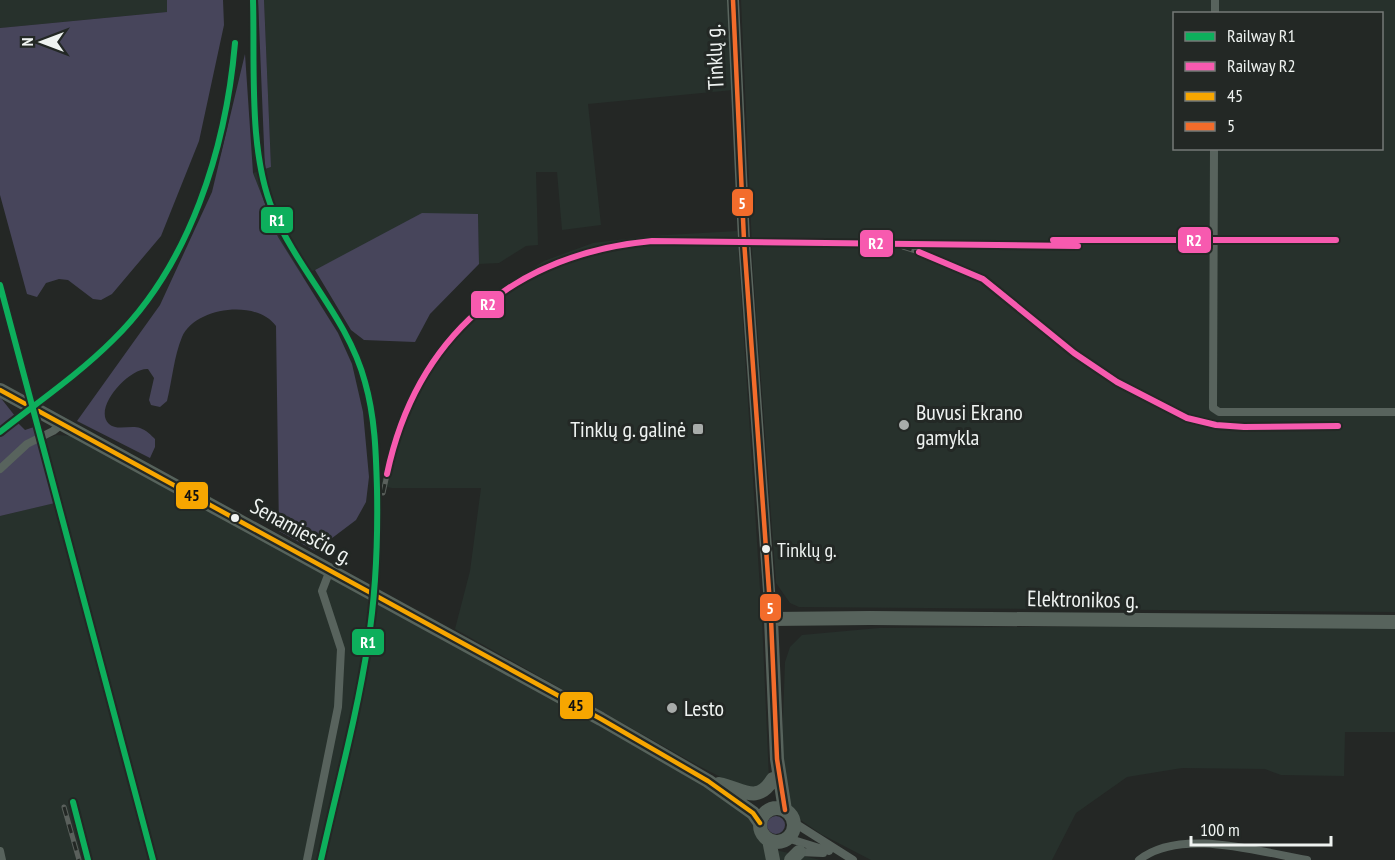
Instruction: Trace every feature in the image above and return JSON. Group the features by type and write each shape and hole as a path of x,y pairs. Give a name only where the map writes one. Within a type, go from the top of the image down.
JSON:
{"main road":[{"name":"Tinklų g.","path":"733,0 745,262 771,620 777,759 775,809"},
{"name":"Senamiesčio g.","path":"0,390 601,719 713,783 775,809 793,822"},
{"name":"Elektronikos g.","path":"771,620 870,618 1395,622"},
{"name":"Tinklų g.","path":"775,809 773,779 777,759"},
{"name":"Tinklų g.","path":"761,794 773,779"},
{"name":"Senamiesčio g.","path":"713,783 753,795 761,794"},
{"name":"Senamiesčio g.","path":"713,783 753,813 760,823 762,833 780,839"},
{"path":"760,823 762,815 775,809"},
{"path":"773,860 780,839 792,831 793,822"},
{"path":"780,839 781,860"}],"street":[{"path":"1214,150 1213,408 1219,412 1395,412"},
{"path":"0,469 27,444 62,424"},
{"path":"307,860 338,707 341,649 322,591 330,570"},
{"name":"Senamiesčio g.","path":"793,822 851,859"},
{"name":"Senamiesčio g.","path":"780,839 802,841 839,856"},
{"path":"1139,860 1162,847 1179,844 1211,844 1307,860"},
{"path":"0,851 2,860"},
{"name":"Senamiesčio g.","path":"795,856 814,851 851,859"}],"shaded area":[{"path":"0,0 167,0 167,12 0,28"},
{"path":"167,0 223,0 224,25 199,141 161,236 112,294 101,300 93,299 68,280 59,279 46,283 37,297 27,294 0,195 0,28 167,12"},
{"path":"258,0 264,0 271,167 265,169"},
{"path":"264,0 729,0 733,90 588,104 601,225 562,230 557,172 536,172 538,245 526,246 499,263 479,264 478,214 352,252 302,276 278,237 253,173 271,167"},
{"path":"741,0 1395,0 1395,612 799,607 790,603 776,583 753,270"},
{"path":"245,54 253,173 278,237 338,333 352,364 363,412 369,477 366,502 356,520 315,551 279,531 276,326 267,317 255,312 227,310 212,313 189,327 179,344 167,401 160,407 151,405 149,400 154,378 148,369 132,374 115,390 105,408 105,417 112,426 140,428 150,434 155,439 155,447 150,458 77,421 160,305 212,192"},
{"path":"422,213 478,214 479,264 430,314 415,342 364,340 351,330 315,270"},
{"path":"737,231 762,620 769,780 765,787 740,787 455,629 470,571 481,488 381,486 394,432 419,379 450,335 496,293 544,261 593,243 650,236"},
{"path":"0,397 15,416 0,428"},
{"path":"17,422 25,430 34,427 55,503 0,516 0,436"},
{"path":"57,435 72,436 600,723 727,800 753,820 756,836 766,848 821,860 0,860 0,516 54,503 39,446 46,443 45,439"},
{"path":"1395,627 1395,732 1345,732 1344,776 1281,775 1265,769 1182,768 1127,777 1076,813 1052,860 871,860 821,834 802,821 788,804 782,747 785,662 790,647 802,635 879,628"},
{"path":"776,816 782,819 785,825 782,831 776,834 770,831 767,825 770,819"}],"railway":[{"path":"253,0 254,107 256,135 265,187 283,233 335,316 357,359 371,408 374,435 377,528 371,624 358,698 321,860"},
{"path":"1069,240 1336,240"},
{"path":"383,493 397,441 416,394 441,352 471,317 507,288 549,266 597,250 652,241 1078,246"},
{"path":"903,247 938,258 983,279 1074,353 1117,382 1187,418 1216,425 1244,427 1338,426"},
{"path":"0,285 153,860"},
{"path":"73,802 88,860"},
{"path":"64,807 79,860"}],"rail line":[{"name":"R1","path":"253,0 254,107 256,135 265,187 283,233 335,316 357,359 371,408 374,435 377,528 371,624 358,698 321,860"},
{"name":"R1","path":"0,432 72,376 113,340 140,310 163,277 200,203 213,163 223,123 235,43"},
{"name":"R2","path":"1053,240 1336,240"},
{"name":"R2","path":"387,474 401,425 421,382 447,344 478,311 515,284 556,264 602,249 652,241 1078,246"},
{"name":"R2","path":"919,252 983,279 1074,353 1117,382 1187,418 1216,425 1244,427 1338,426"},
{"name":"R1","path":"0,285 153,860"},
{"name":"R1","path":"73,802 88,860"}],"transit line":[{"name":"5","path":"733,0 744,240 771,619 777,759 785,810"},
{"name":"45","path":"0,390 601,719 708,781 753,813 760,823"}],"place":[{"name":"Buvusi Ekrano gamykla","path":"904,425"},
{"name":"Tinklų g. galinė","path":"698,429"},
{"name":"Tinklų g.","path":"766,549"},
{"name":"Lesto","path":"672,708"}]}
